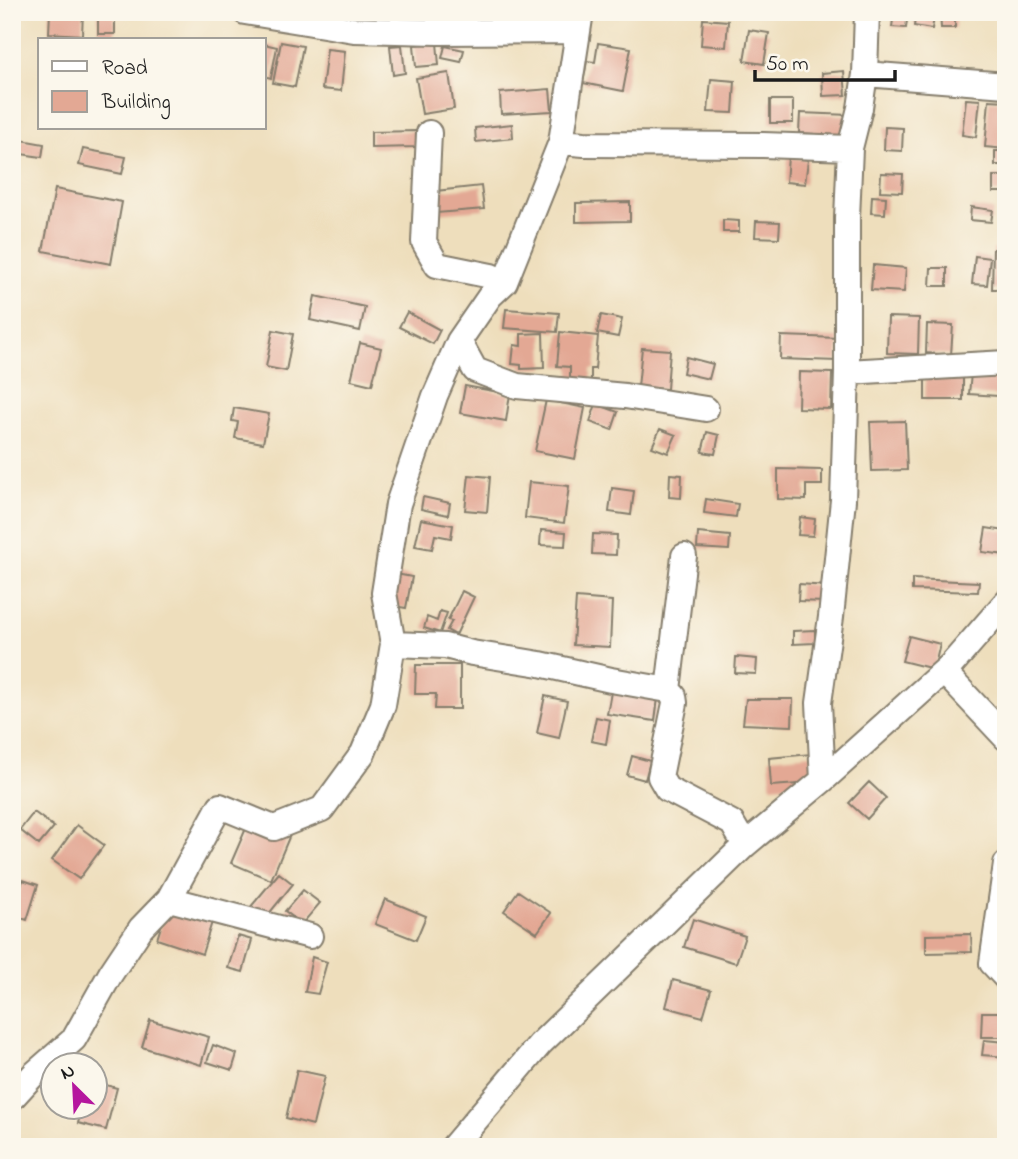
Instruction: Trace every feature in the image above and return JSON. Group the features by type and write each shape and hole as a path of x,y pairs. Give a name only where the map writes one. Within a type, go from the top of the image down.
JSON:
{"street":[{"path":"12,1098 34,1074 74,1039 111,973 141,928 169,899 220,806 274,828 322,809 363,753 383,705 393,644 384,593 398,504 435,396 460,341 490,296 505,282 561,142 580,21 438,32 355,30 245,12"},
{"path":"823,780 819,703 843,500 850,148 865,74 867,12"},
{"path":"865,74 1006,85"},
{"path":"429,133 424,242 437,264 491,276 505,282"},
{"path":"561,142 850,148"},
{"path":"460,341 475,370 517,386 625,396 706,409"},
{"path":"847,372 1006,363"},
{"path":"668,690 684,556"},
{"path":"453,1147 540,1044 745,845 823,780 944,672 1006,601"},
{"path":"393,644 445,646 668,690 674,695 675,703 660,777 667,789 732,823 745,845"},
{"path":"944,672 1006,738"},
{"path":"1006,864 992,963 1006,978"},
{"path":"169,899 310,936"}],"building":[{"path":"50,12 83,12 82,35 49,33"},
{"path":"98,12 115,12 115,34 98,34"},
{"path":"894,12 908,12 906,28 892,27"},
{"path":"916,12 935,12 932,29 914,26"},
{"path":"940,12 955,12 955,28 941,28"},
{"path":"703,19 728,21 726,47 701,45"},
{"path":"749,30 769,33 764,64 744,61"},
{"path":"281,42 303,46 295,87 273,83"},
{"path":"437,43 439,65 416,67 414,45"},
{"path":"598,43 631,48 623,91 583,83 587,61 595,62"},
{"path":"266,44 277,47 271,78 266,77"},
{"path":"402,45 405,73 393,75 390,46"},
{"path":"445,46 464,50 461,62 442,58"},
{"path":"327,49 345,51 341,91 322,89"},
{"path":"844,71 846,95 823,96 822,73"},
{"path":"449,73 454,109 422,114 416,78"},
{"path":"711,79 735,81 733,113 708,112"},
{"path":"550,89 552,111 501,114 500,93"},
{"path":"966,99 980,100 976,137 962,135"},
{"path":"770,100 793,100 793,123 770,123"},
{"path":"989,100 1006,101 1006,149 985,147"},
{"path":"800,113 850,115 849,136 799,133"},
{"path":"512,124 513,138 476,142 475,128"},
{"path":"885,127 903,128 902,151 884,150"},
{"path":"416,131 416,147 371,148 371,132"},
{"path":"16,139 44,144 42,157 14,153"},
{"path":"83,149 126,157 122,174 79,165"},
{"path":"995,151 1006,151 1006,165 995,165"},
{"path":"788,157 808,160 805,184 786,182"},
{"path":"881,173 903,174 902,192 880,191"},
{"path":"993,176 1006,176 1006,192 993,192"},
{"path":"481,186 484,209 437,213 436,191"},
{"path":"55,189 122,202 111,264 43,251"},
{"path":"872,196 886,197 885,214 871,213"},
{"path":"630,202 630,221 576,222 576,203"},
{"path":"971,207 993,210 991,222 970,220"},
{"path":"723,220 739,221 739,232 723,232"},
{"path":"756,221 780,222 779,238 755,237"},
{"path":"993,249 1006,249 1006,289 992,289"},
{"path":"975,256 990,258 987,285 972,284"},
{"path":"873,265 906,268 904,292 871,290"},
{"path":"931,268 947,268 947,286 930,286"},
{"path":"315,296 365,307 360,331 310,320"},
{"path":"506,309 559,313 557,332 504,328"},
{"path":"407,312 440,330 433,344 399,327"},
{"path":"601,315 622,319 618,337 597,333"},
{"path":"888,317 919,318 918,354 887,353"},
{"path":"927,324 953,325 951,355 926,353"},
{"path":"273,330 293,334 286,371 266,367"},
{"path":"560,332 598,336 595,369 591,369 591,381 570,380 570,367 557,366"},
{"path":"543,333 544,368 521,369 521,365 512,364 514,345 521,346 521,334"},
{"path":"781,336 839,338 838,361 780,359"},
{"path":"360,343 381,348 372,385 351,380"},
{"path":"642,348 670,350 667,389 638,387"},
{"path":"686,357 713,364 709,379 683,373"},
{"path":"799,372 832,373 831,409 798,408"},
{"path":"971,374 1000,377 998,396 969,394"},
{"path":"963,377 963,400 925,400 925,378"},
{"path":"465,386 510,394 506,421 460,413"},
{"path":"546,400 585,408 575,459 535,451"},
{"path":"596,404 618,412 612,430 590,422"},
{"path":"234,408 269,414 263,443 235,438 238,422 232,421"},
{"path":"905,421 907,470 872,471 870,422"},
{"path":"660,429 676,435 668,453 652,447"},
{"path":"707,432 719,435 715,454 702,452"},
{"path":"778,469 822,470 822,485 806,485 806,500 778,499"},
{"path":"670,474 682,475 681,498 669,497"},
{"path":"469,475 490,477 487,512 465,510"},
{"path":"529,482 569,486 564,523 525,518"},
{"path":"612,488 634,491 631,515 609,512"},
{"path":"423,497 450,503 448,515 421,509"},
{"path":"706,499 738,504 736,517 704,513"},
{"path":"800,517 815,519 813,536 798,535"},
{"path":"421,519 453,525 451,538 435,535 432,549 415,546"},
{"path":"986,528 1006,531 1006,555 982,552"},
{"path":"541,530 566,532 565,546 540,545"},
{"path":"698,533 730,536 729,550 697,548"},
{"path":"593,534 617,535 616,555 592,554"},
{"path":"396,574 412,577 406,608 394,606"},
{"path":"912,579 979,582 978,592 912,590"},
{"path":"799,584 827,586 825,602 798,601"},
{"path":"462,591 474,597 456,635 447,630 452,621 448,620"},
{"path":"576,598 612,601 610,647 573,645"},
{"path":"440,611 447,613 440,633 424,628 427,617 437,621"},
{"path":"815,630 815,643 793,644 793,631"},
{"path":"909,636 940,644 934,669 902,661"},
{"path":"736,657 757,659 756,674 735,673"},
{"path":"416,665 460,665 460,709 435,709 436,694 415,694"},
{"path":"611,692 658,698 655,721 607,714"},
{"path":"545,696 567,701 559,738 537,733"},
{"path":"746,699 793,699 792,726 743,724"},
{"path":"596,717 610,720 606,744 591,741"},
{"path":"811,754 813,783 771,786 769,758"},
{"path":"632,756 650,761 645,780 627,775"},
{"path":"869,782 886,798 867,819 849,803"},
{"path":"34,812 54,827 39,845 20,830"},
{"path":"250,819 290,835 271,880 231,863"},
{"path":"77,825 104,845 79,879 52,860"},
{"path":"279,873 293,884 263,921 249,909"},
{"path":"23,880 38,885 27,920 12,915"},
{"path":"303,890 320,903 302,924 285,911"},
{"path":"518,891 551,913 537,933 504,911"},
{"path":"385,899 426,916 416,940 375,924"},
{"path":"167,908 212,922 202,954 157,939"},
{"path":"693,919 745,936 736,963 684,947"},
{"path":"971,934 972,952 926,953 926,935"},
{"path":"238,936 252,940 243,972 228,968"},
{"path":"312,957 327,962 318,994 305,992"},
{"path":"673,980 711,990 703,1017 666,1007"},
{"path":"982,1012 1006,1012 1006,1037 981,1037"},
{"path":"150,1020 209,1037 201,1065 142,1047"},
{"path":"984,1040 1006,1042 1006,1057 982,1055"},
{"path":"213,1045 237,1054 232,1070 207,1062"},
{"path":"297,1070 325,1076 313,1125 286,1118"},
{"path":"108,1086 117,1088 106,1130 78,1123 79,1120 108,1120"}]}
